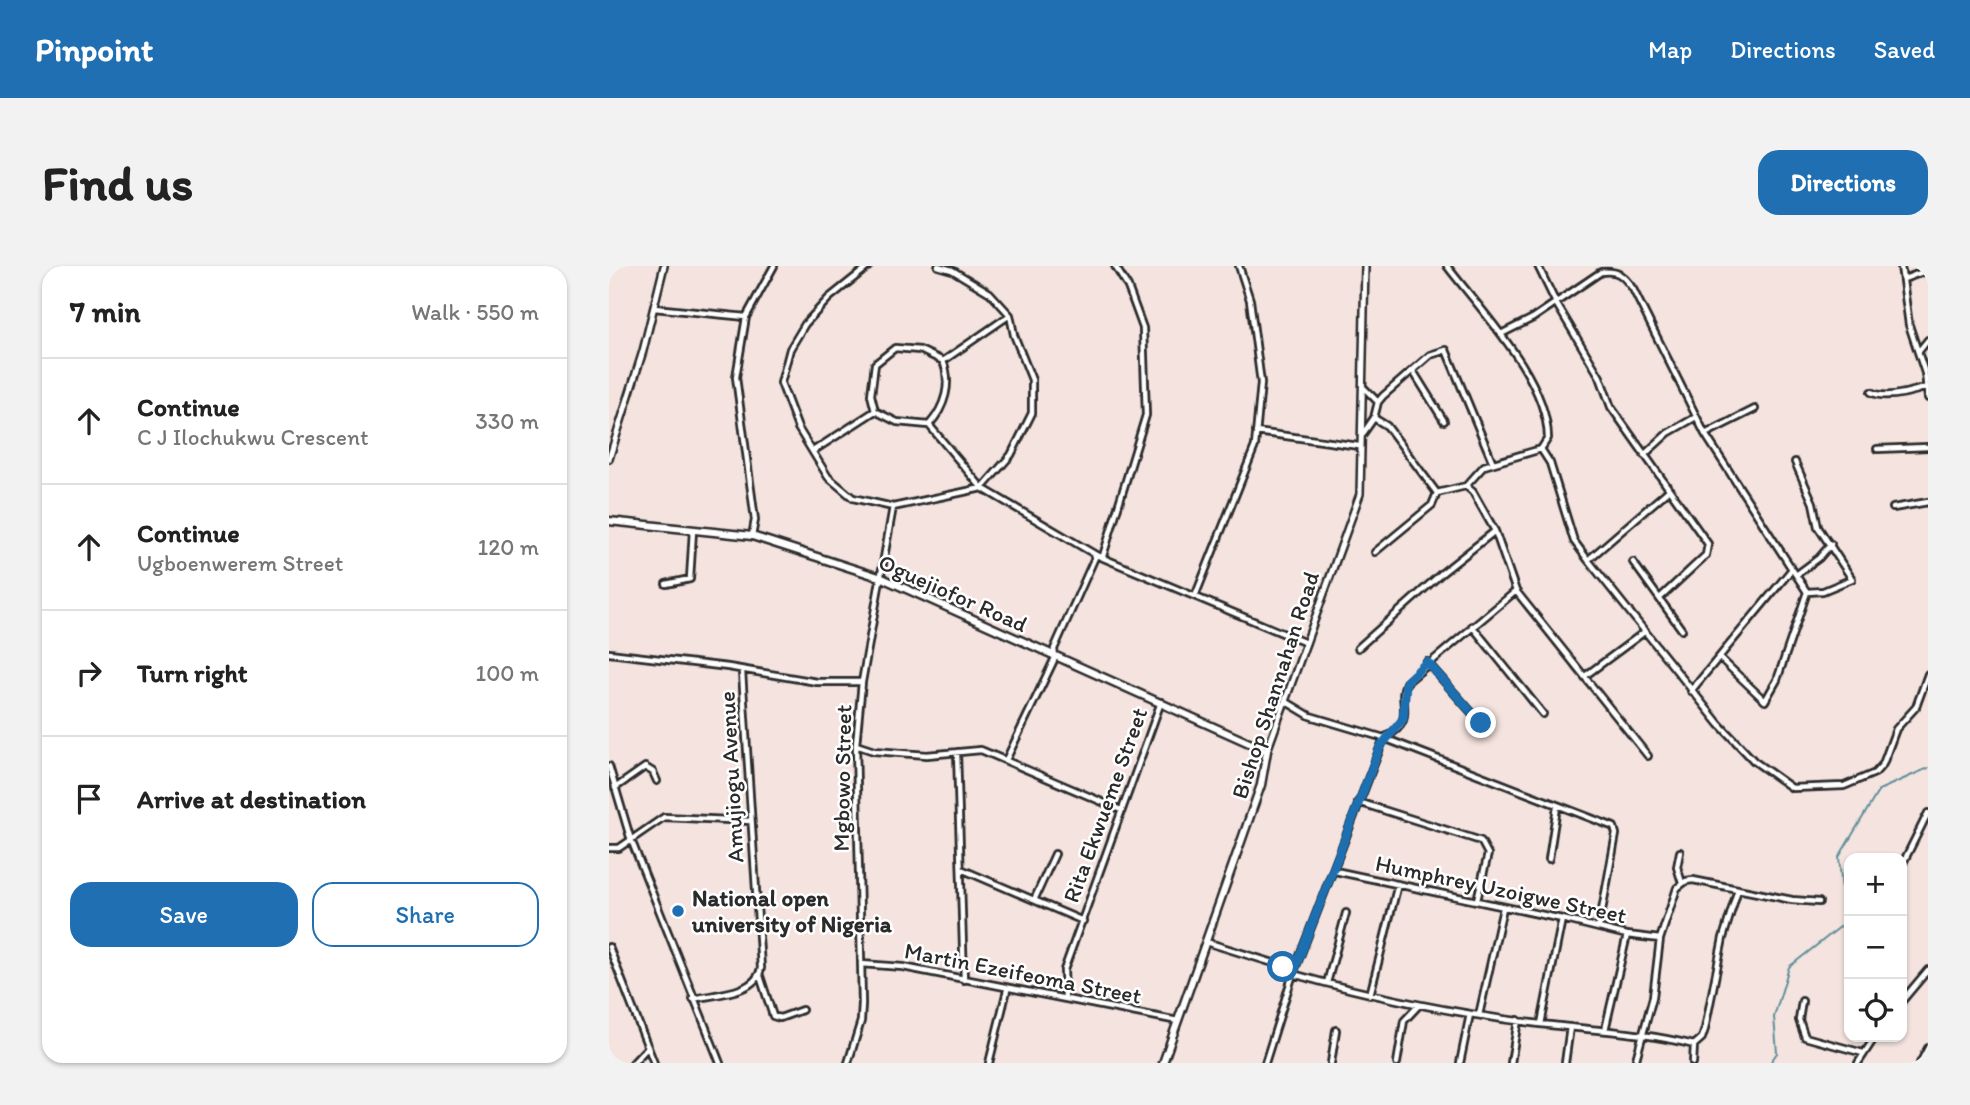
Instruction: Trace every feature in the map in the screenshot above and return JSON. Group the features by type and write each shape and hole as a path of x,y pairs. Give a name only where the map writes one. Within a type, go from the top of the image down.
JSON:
{"main road":[{"name":"Oguejiofor Road","path":"609,521 752,536 882,578 1055,658 1161,701 1267,751"},
{"name":"Bishop Shannahan Road","path":"1163,1063 1261,785 1267,751"}],"street":[{"path":"609,459 664,266"},
{"path":"752,536 755,520 736,377 746,317 773,266"},
{"path":"869,267 829,298 805,324 783,368 783,394 797,428 828,477 840,490 866,502 893,507 982,488 991,482 1011,455 1032,413 1032,380 1014,335 1010,315 990,293 952,270 938,266"},
{"path":"1103,556 1146,415 1143,328 1128,287 1115,266"},
{"path":"1196,594 1248,468 1256,432 1261,383 1251,300 1239,266"},
{"name":"Bishop Shannahan Road","path":"1267,751 1303,643 1360,494 1365,266"},
{"path":"1437,493 1466,486 1475,472 1493,463 1541,449 1548,438 1542,406 1527,372 1501,334 1447,266"},
{"path":"1538,266 1556,303 1600,377 1611,407 1708,544 1708,550 1661,597"},
{"path":"1901,266 1909,325 1918,351 1928,398"},
{"path":"1904,279 1928,270"},
{"path":"1501,334 1556,303 1601,272 1613,271 1622,274 1633,289 1705,434 1807,592"},
{"path":"654,308 746,317"},
{"path":"943,361 1010,315"},
{"path":"1918,351 1928,340"},
{"path":"875,411 871,378 875,364 883,356 895,348 908,347 943,361"},
{"path":"1361,436 1374,418 1378,402 1439,350 1446,350 1493,463"},
{"path":"929,425 941,407 948,385 943,361"},
{"path":"1413,371 1444,421"},
{"path":"1362,387 1378,402"},
{"path":"1871,392 1876,395 1909,393 1927,387"},
{"path":"1705,434 1755,409"},
{"path":"813,451 875,411"},
{"path":"875,411 897,422 929,425 982,488 1096,555 1196,594 1303,643"},
{"path":"1644,455 1668,433 1696,417"},
{"path":"1374,418 1387,426 1437,493"},
{"path":"1256,432 1359,446"},
{"path":"1877,449 1928,447"},
{"path":"1541,449 1550,463 1574,541 1588,560 1691,691 1754,761 1792,788 1843,786 1863,780 1883,764 1896,729 1916,708 1928,674"},
{"path":"1795,462 1813,503 1818,527 1852,581 1823,592 1807,592"},
{"path":"1466,486 1481,504 1495,531 1516,591 1648,756"},
{"path":"1588,560 1669,490"},
{"path":"1375,552 1432,505 1437,493"},
{"path":"1893,508 1928,502"},
{"name":"Mgbowo Street","path":"848,1063 861,1021 856,745 862,682 893,507"},
{"path":"666,584 690,579 693,530"},
{"path":"1358,648 1442,573 1495,531"},
{"path":"1691,691 1794,572 1819,558 1831,544"},
{"path":"1006,760 1055,658 1054,649 1096,555"},
{"path":"1633,562 1661,597 1682,630"},
{"path":"1265,1063 1293,974 1335,871 1335,861 1358,802 1384,738 1392,734 1403,719 1406,682 1516,591"},
{"path":"1720,657 1765,701 1777,680 1807,592"},
{"path":"1472,626 1543,714"},
{"path":"1585,676 1643,633"},
{"path":"609,653 729,667 742,672 766,673 817,682 862,682"},
{"path":"1427,662 1481,723"},
{"name":"Amujiogu Avenue","path":"742,672 759,976 773,1016 781,1018 802,1010"},
{"name":"Rita Ekwueme Street","path":"1065,998 1064,970 1161,701"},
{"path":"1285,701 1310,716 1384,738 1614,827 1616,834 1599,927"},
{"path":"856,745 874,751 927,755 981,750 1121,810"},
{"path":"957,752 964,980"},
{"path":"609,766 630,837 720,1063"},
{"path":"615,788 645,767 653,772 657,781"},
{"path":"1358,802 1481,841 1488,853 1477,900"},
{"path":"1549,859 1557,807"},
{"path":"1907,855 1928,813"},
{"path":"609,848 619,848 630,837 670,816 751,821"},
{"path":"1680,852 1677,867 1682,883"},
{"path":"1035,898 1055,854"},
{"path":"961,869 1035,898 1083,921"},
{"name":"Humphrey Uzoigwe Street","path":"1335,871 1627,935 1660,939"},
{"path":"1635,1063 1655,986 1660,939 1677,888 1682,883 1693,880 1819,902"},
{"path":"1370,995 1398,884"},
{"path":"1693,1063 1694,1045 1702,1038 1705,1029 1723,938 1738,888"},
{"path":"1479,1015 1503,908"},
{"path":"1327,984 1346,913"},
{"path":"1541,1024 1562,919"},
{"path":"1605,1030 1627,935"},
{"path":"1206,942 1283,967 1293,974 1370,995 1479,1015 1605,1030 1694,1045"},
{"path":"609,947 654,1063"},
{"name":"Martin Ezeifeoma Street","path":"860,964 903,967 1178,1021"},
{"path":"1907,995 1928,970"},
{"path":"694,999 751,986 759,976"},
{"path":"989,1063 1007,989"},
{"path":"1802,1001 1799,1020 1805,1037 1863,1052"},
{"path":"1397,1063 1404,1021 1420,1004"},
{"path":"1460,1063 1470,1013"},
{"path":"1511,1063 1518,1020"},
{"path":"1565,1063 1570,1027"},
{"path":"1331,1063 1336,1030"},
{"path":"1858,1063 1871,1042"},
{"path":"633,1063 648,1047"},
{"path":"1920,1063 1928,1048"}],"waterway":[{"path":"1770,1063 1777,1053 1774,1017 1789,967 1845,923 1839,857 1879,790 1928,768"}],"place":[{"name":"National open university of Nigeria","path":"678,911"}],"route":[{"path":"1283,967 1291,970 1293,974 1335,871 1335,861 1380,747 1384,738 1392,734 1403,719 1406,711 1403,687 1406,682 1427,662 1481,723"}]}
